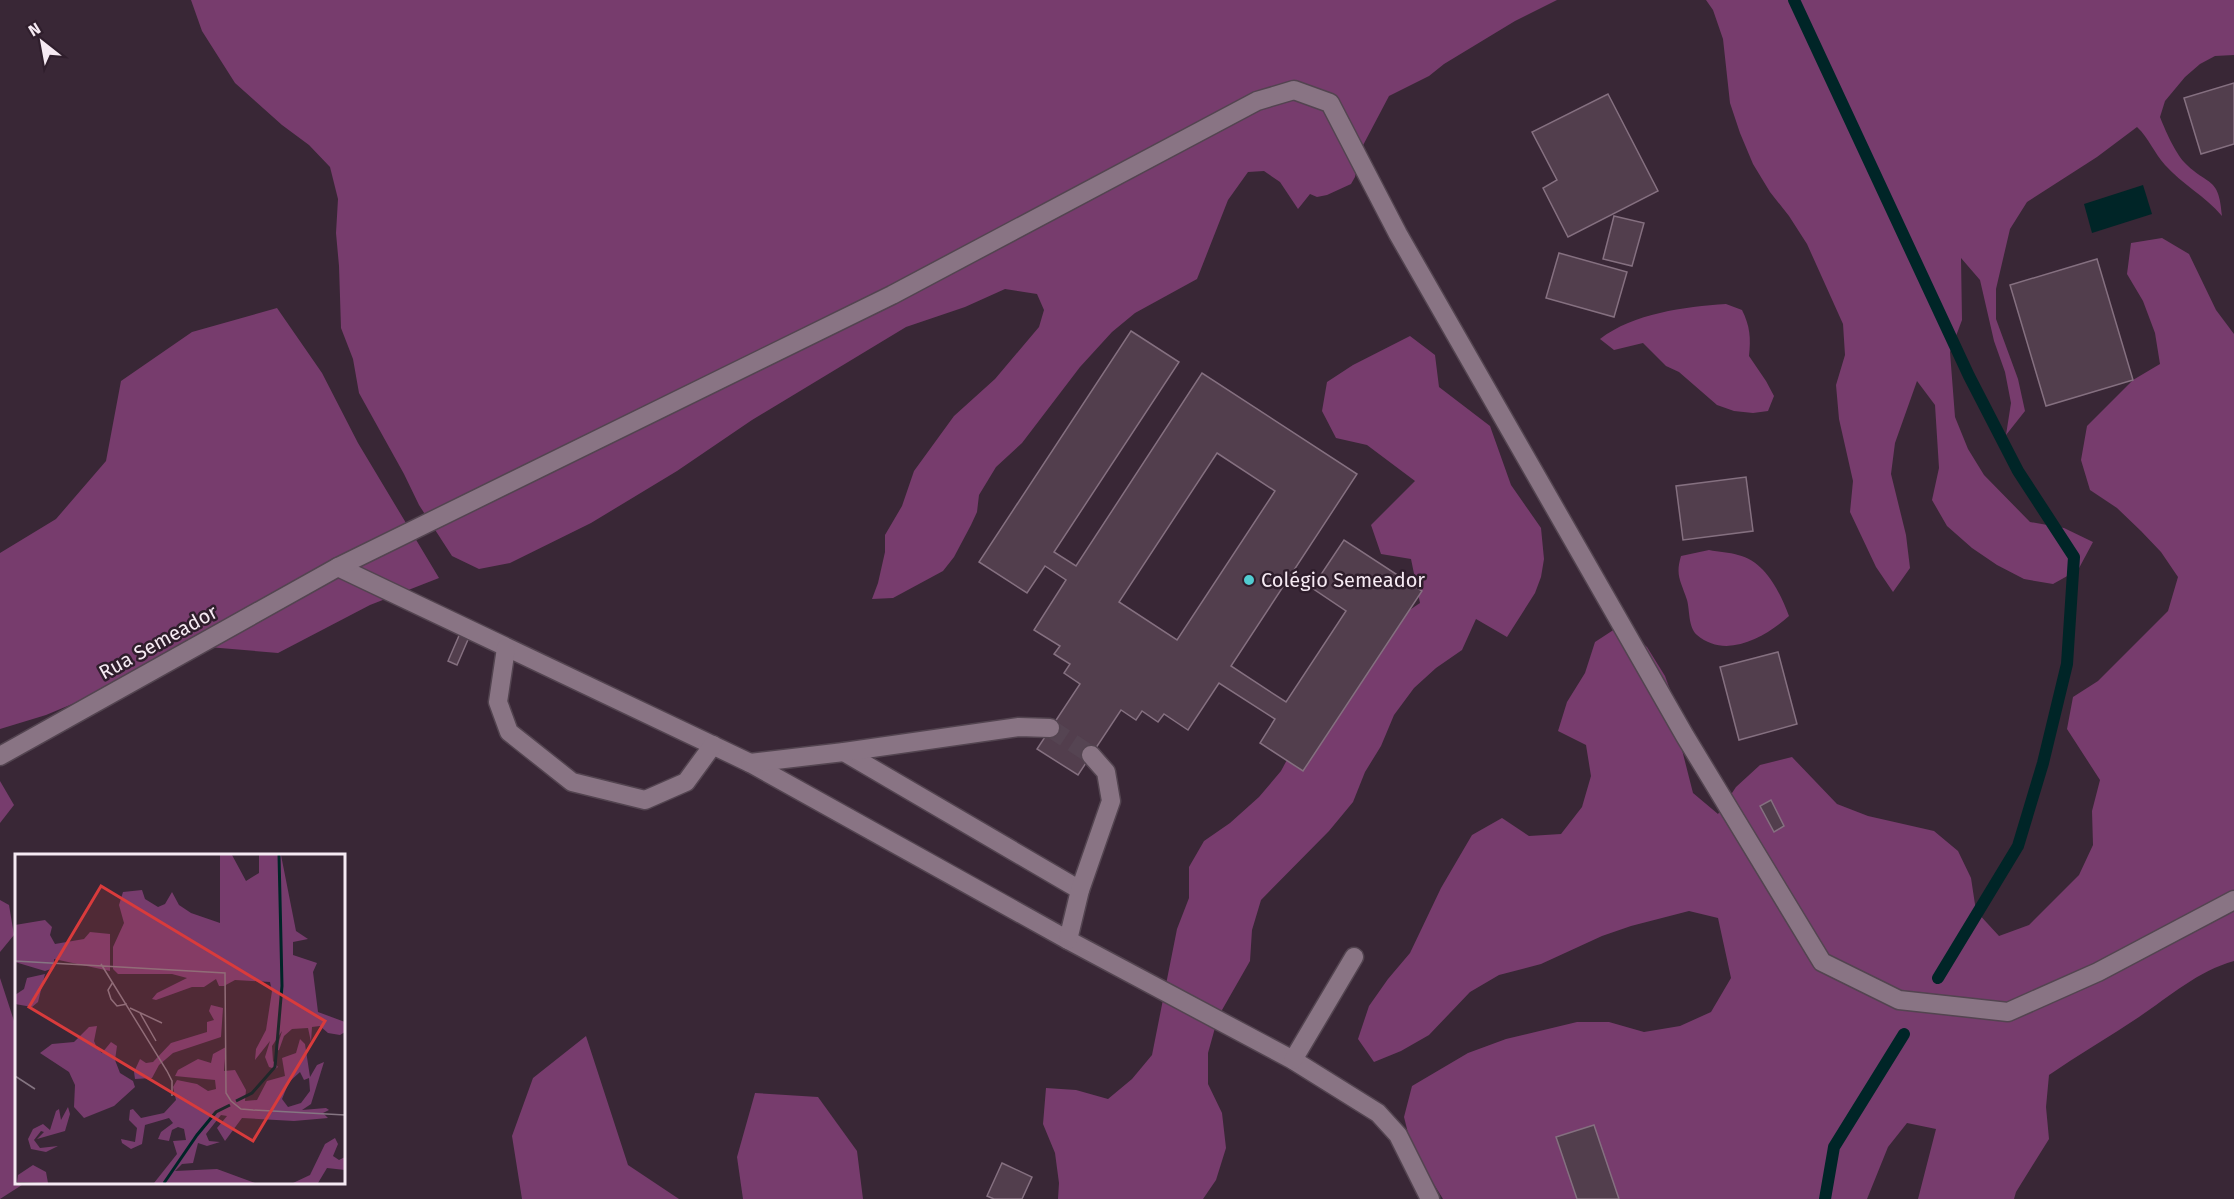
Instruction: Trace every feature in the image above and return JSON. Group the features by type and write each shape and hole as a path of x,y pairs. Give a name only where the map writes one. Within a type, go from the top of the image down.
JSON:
{"street":[{"name":"Rua Semeador","path":"0,756 338,567 892,295 1257,101 1294,90 1329,103 1398,234 1684,736 1822,962 1899,1000 2008,1012 2098,972 2234,900"},
{"path":"338,567 750,763 1068,940 1293,1060 1378,1113 1398,1135 1430,1199"},
{"path":"506,648 498,702 509,732 572,782 645,800 686,782 713,746"},
{"path":"750,763 1019,727 1050,728"},
{"path":"844,752 1080,890"},
{"path":"1068,940 1080,890 1111,801 1106,772 1092,755"},
{"path":"1293,1060 1354,957"}],"shaded area":[{"path":"191,0 1557,0 1515,21 1444,64 1429,76 1389,96 1360,151 1355,177 1351,184 1327,195 1317,197 1310,194 1298,209 1280,182 1264,171 1248,172 1228,200 1197,279 1135,313 1112,332 1080,367 1022,443 996,467 979,495 977,512 971,525 954,557 943,571 893,598 872,599 885,552 885,535 902,506 914,471 954,416 995,379 1039,327 1044,310 1037,294 1005,289 965,307 906,327 752,420 677,471 591,523 510,563 479,569 452,556 419,505 359,393 353,359 341,328 336,233 338,199 330,167 309,145 282,125 235,83 202,31"},
{"path":"1706,0 2234,0 2234,55 2215,56 2200,64 2185,77 2165,101 2160,117 2170,141 2184,162 2215,187 2222,216 2165,165 2137,127 2097,157 2027,202 2010,229 1996,289 1996,319 2018,379 2025,411 2006,435 2011,403 2005,372 1994,341 1980,280 1961,258 1962,320 1950,352 1955,417 1968,449 1984,475 2030,522 2064,528 2093,542 2078,570 2053,584 2024,579 1997,565 1972,548 1947,526 1932,500 1939,468 1935,405 1917,381 1895,443 1891,474 1906,535 1910,568 1893,592 1876,567 1850,512 1853,481 1839,419 1836,385 1845,355 1843,324 1807,244 1753,164 1730,103 1723,39 1713,10"},
{"path":"2143,185 2152,214 2092,233 2084,204"},
{"path":"2162,238 2189,254 2216,310 2234,334 2234,961 2196,978 2049,1075 2046,1107 2049,1139 2014,1199 1918,1199 1936,1129 1907,1123 1888,1147 1867,1199 1443,1199 1412,1149 1404,1117 1412,1086 1468,1053 1506,1039 1577,1022 1609,1022 1644,1032 1680,1026 1711,1012 1731,978 1718,918 1689,911 1631,926 1602,936 1541,964 1499,975 1470,992 1429,1035 1401,1051 1374,1062 1358,1039 1369,1006 1410,953 1441,888 1472,835 1502,818 1529,836 1561,834 1582,807 1591,776 1586,745 1558,731 1567,702 1585,673 1595,642 1621,625 1647,647 1665,676 1676,706 1679,738 1693,793 1718,814 1736,787 1760,765 1792,757 1837,804 1868,816 1934,831 1958,851 1971,878 1976,911 1999,936 2029,925 2079,875 2093,845 2092,811 2100,780 2067,729 2073,697 2098,681 2168,611 2178,577 2161,552 2141,531 2117,508 2090,490 2081,460 2087,426 2133,380 2160,364 2155,333 2143,301 2127,274 2131,243"},
{"path":"1726,304 1742,310 1747,321 1749,356 1774,396 1768,411 1753,413 1734,411 1717,405 1679,372 1666,366 1643,343 1614,350 1600,339 1613,330 1644,317 1693,307"},
{"path":"277,308 322,373 358,443 439,578 370,605 278,653 196,646 120,684 46,715 0,729 0,553 56,519 106,461 121,381 192,332"},
{"path":"1410,336 1435,355 1439,387 1490,426 1511,485 1541,528 1544,559 1535,593 1507,637 1476,619 1462,650 1436,668 1414,688 1394,715 1381,746 1365,772 1353,802 1329,831 1261,900 1252,930 1250,961 1218,1017 1208,1053 1208,1084 1222,1113 1226,1148 1216,1180 1203,1199 1058,1199 1059,1183 1055,1153 1043,1124 1046,1088 1076,1090 1108,1099 1132,1079 1152,1055 1177,929 1189,898 1189,867 1204,841 1230,823 1259,797 1281,771 1296,743 1393,621 1420,603 1411,559 1381,554 1371,525 1415,481 1367,445 1336,438 1322,411 1327,382 1353,365"},
{"path":"1709,550 1735,554 1748,558 1756,564 1776,588 1789,616 1757,638 1733,646 1720,646 1697,635 1691,623 1680,578 1679,563 1681,556"},
{"path":"0,781 14,805 0,823"},
{"path":"0,900 9,905 14,935 0,952"},
{"path":"0,978 15,1024 15,1184 23,1184 0,1199"},
{"path":"586,1036 628,1165 679,1199 522,1199 512,1136 533,1078"},
{"path":"755,1093 818,1097 857,1151 863,1199 743,1199 737,1157"}],"building":[{"path":"2234,83 2234,144 2201,154 2184,98"},
{"path":"1608,94 1658,191 1568,237 1543,188 1557,180 1532,132"},
{"path":"1614,216 1644,223 1632,266 1603,259"},
{"path":"1559,253 1627,272 1614,317 1546,298"},
{"path":"2097,259 2133,380 2046,406 2010,285"},
{"path":"1131,331 1179,362 1054,552 1076,566 1202,373 1357,474 1231,666 1286,702 1346,611 1312,588 1344,540 1422,591 1303,771 1260,743 1275,719 1219,683 1188,730 1164,714 1158,722 1142,711 1136,720 1121,710 1078,775 1037,749 1080,684 1064,673 1070,664 1054,654 1060,646 1034,630 1066,580 1045,566 1027,593 979,562","holes":["1217,453 1275,491 1177,640 1119,602"]},
{"path":"1746,477 1753,531 1683,540 1676,486"},
{"path":"461,631 470,635 457,665 448,661"},
{"path":"1778,652 1797,724 1739,740 1720,667"},
{"path":"1771,800 1784,826 1774,832 1760,806"},
{"path":"1594,1125 1619,1199 1577,1199 1556,1137"},
{"path":"1002,1163 1032,1177 1022,1199 994,1199 987,1196"}],"waterway":[{"path":"1794,0 1969,376 2018,471 2074,557 2067,664 2043,763 2018,846 1938,978"},
{"path":"1825,1199 1834,1147 1904,1034"}],"tunnel":[{"path":"1050,728 1091,755"}],"place":[{"name":"Colégio Semeador","path":"1249,580"}]}
